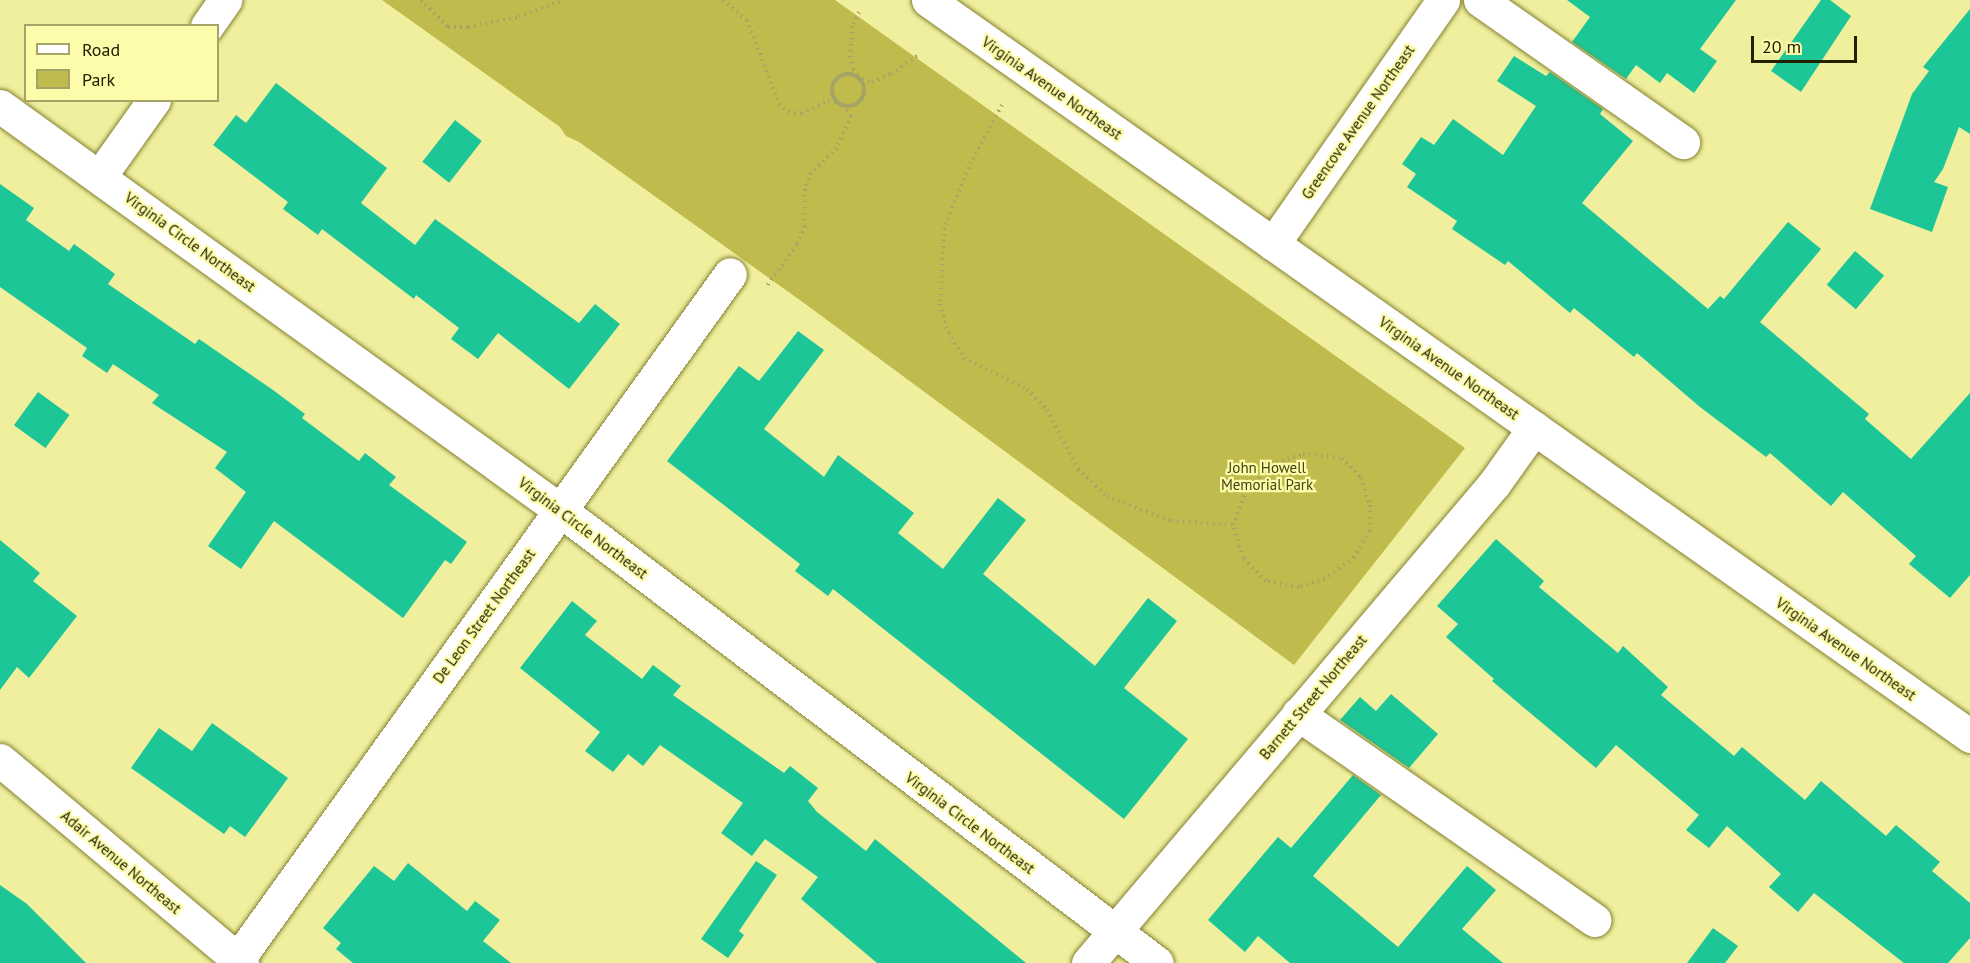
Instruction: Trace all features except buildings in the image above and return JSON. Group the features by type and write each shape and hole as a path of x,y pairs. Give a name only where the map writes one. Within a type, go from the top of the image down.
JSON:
{"street":[{"path":"208,24 225,0"},
{"name":"Virginia Avenue Northeast","path":"928,0 1970,736"},
{"name":"Greencove Avenue Northeast","path":"1273,244 1443,0"},
{"path":"1480,0 1683,142"},
{"path":"100,176 153,102"},
{"name":"Virginia Circle Northeast","path":"0,106 560,510 1113,932 1157,963"},
{"name":"De Leon Street Northeast","path":"240,961 730,274"},
{"name":"Barnett Street Northeast","path":"1088,963 1494,484 1534,428"},
{"path":"1298,714 1594,920"},
{"name":"Adair Avenue Northeast","path":"0,760 240,961"}],"path":[{"path":"421,0 448,27 468,27 519,17 562,0"},
{"path":"723,0 747,20 779,104 788,112 802,114 828,101 850,106 861,100 865,88 853,69 850,56 852,26 859,12"},
{"path":"766,287 797,245 805,226 805,189 811,172 837,148 847,131 851,116 832,91 836,79 847,73 873,82 891,75 918,55"},
{"path":"1002,105 970,162 944,228 940,304 946,327 964,358 1027,389 1047,410 1078,469 1107,496 1171,521 1233,525"},
{"path":"1304,454 1342,458 1361,478 1370,506 1370,531 1354,557 1325,579 1299,587 1266,581 1243,558 1233,525 1246,491 1271,465 1304,454"}],"green space":[{"name":"John Howell Memorial Park","path":"382,0 835,0 1465,448 1294,665 804,303 579,142 566,136 560,127"}]}
